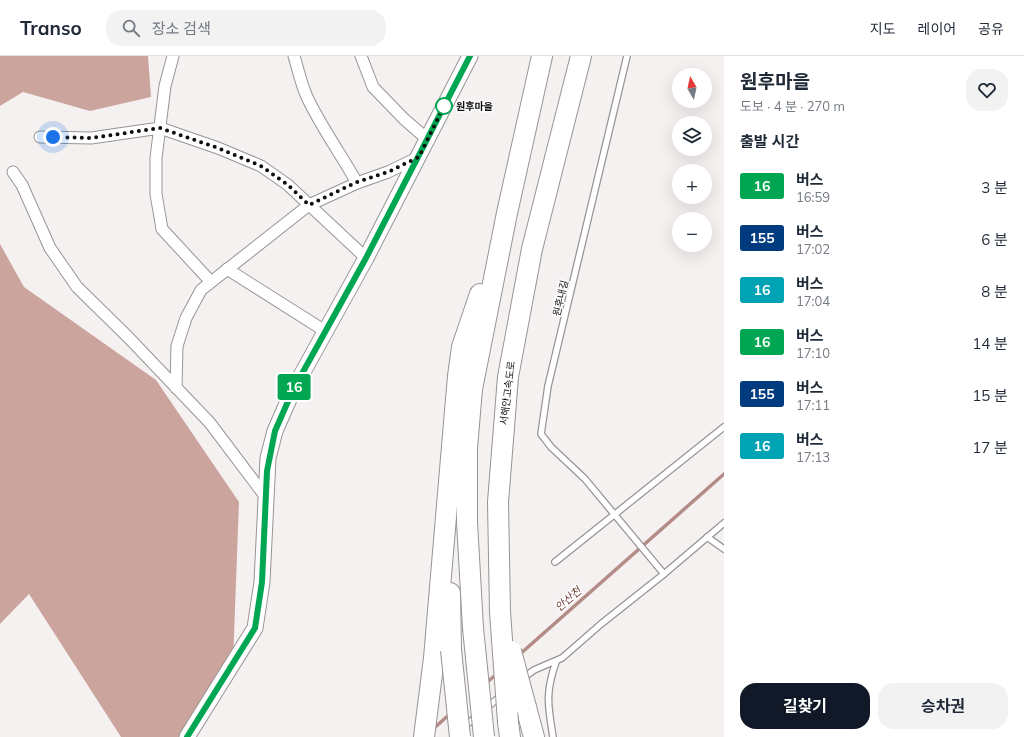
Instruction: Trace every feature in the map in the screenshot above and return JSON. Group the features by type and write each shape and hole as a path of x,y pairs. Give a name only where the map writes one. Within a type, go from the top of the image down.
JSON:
{"highway":[{"path":"460,737 451,650 450,590 453,514 477,360 507,212 542,56"},
{"name":"서해안고속도로","path":"509,730 500,612 498,502 508,377 532,249 581,56"},
{"path":"424,737 434,658 458,376 462,347 507,212"},
{"path":"472,389 467,448 466,522 473,628 484,737"},
{"path":"500,612 534,737"}],"street":[{"path":"173,56 165,86 156,158 156,194 162,229 211,282"},
{"path":"294,56 306,96 320,123 342,155 357,182"},
{"path":"361,56 373,88 404,119 427,139"},
{"path":"187,737 255,628 262,582 268,458 275,431 293,390 366,258 470,56"},
{"path":"40,137 91,138 160,128 218,148 261,166 288,185 366,258"},
{"path":"176,388 177,346 186,318 202,290 309,205 357,182 388,172 419,157"},
{"path":"13,172 22,185 50,248 77,288 128,336 210,423 265,496"},
{"path":"226,270 325,331"}],"lane":[{"name":"원후내길","path":"616,517 585,479 551,447 541,434 548,386 627,56"},
{"path":"555,562 616,517 724,427"},
{"path":"616,517 663,572"},
{"path":"516,684 534,670 556,662 562,658 663,572 724,523"},
{"path":"707,537 724,549"},
{"path":"553,737 548,705 549,682 556,662"},
{"path":"452,737 509,688"}],"shaded area":[{"path":"0,56 148,56 151,97 90,111 23,92 0,106"},
{"path":"0,244 24,287 156,380 239,502 233,662 189,737 121,737 29,594 0,624"}],"waterway":[{"name":"안산천","path":"519,655 724,474"},
{"name":"안산천","path":"486,683 498,673"},
{"name":"안산천","path":"433,729 451,713"}],"bus line":[{"name":"16","path":"187,737 255,628 262,582 268,458 275,431 293,390 366,258 470,56"}],"place":[{"name":"원후마을","path":"444,106"}],"route":[{"path":"53,137 91,138 160,128 218,148 261,166 288,185 309,205 357,182 388,172 419,157 444,106"}]}
